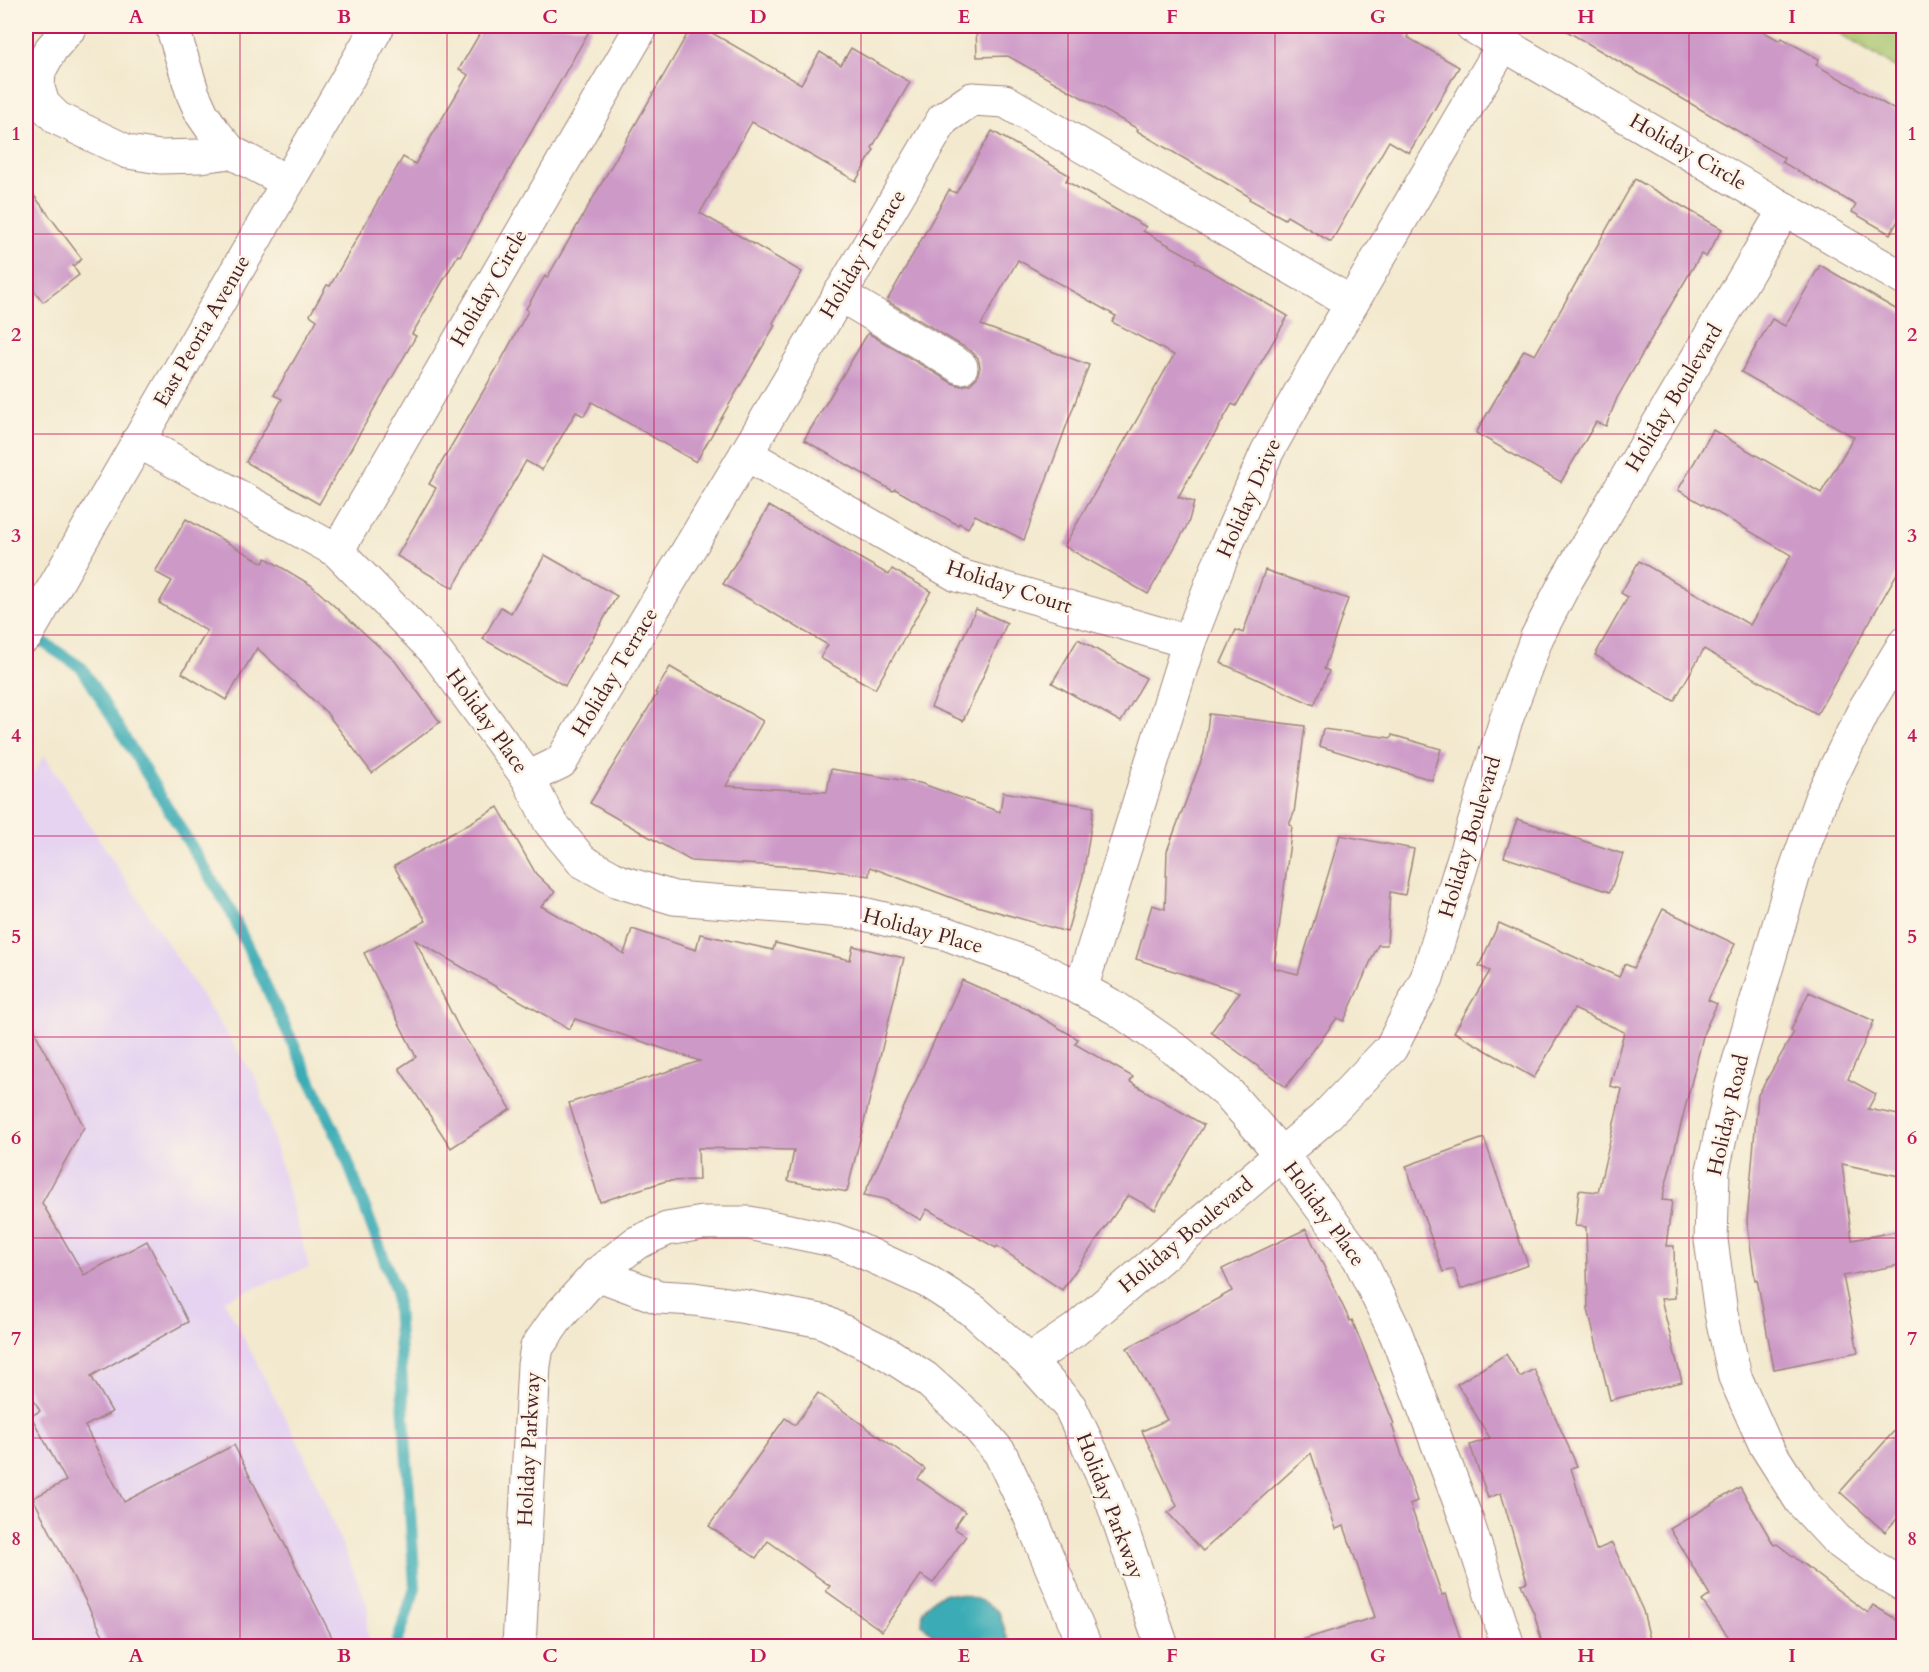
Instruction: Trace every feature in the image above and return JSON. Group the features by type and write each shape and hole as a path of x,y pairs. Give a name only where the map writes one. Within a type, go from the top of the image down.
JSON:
{"street":[{"path":"70,26 51,49 39,71 38,88 43,104 57,118 128,152 160,157 200,156 231,152"},
{"path":"172,26 185,70 202,114 231,152 288,182"},
{"name":"East Peoria Avenue","path":"26,636 378,26"},
{"name":"Holiday Circle","path":"337,551 642,26"},
{"name":"Holiday Circle","path":"1472,26 1904,279"},
{"name":"Holiday Drive","path":"1081,989 1189,642 1226,546 1267,452 1503,45"},
{"name":"Holiday Terrace","path":"528,778 561,762 943,119 972,99 1005,101 1352,303"},
{"name":"Holiday Boulevard","path":"1029,1361 1075,1330 1324,1118 1391,1048 1427,978 1506,720 1537,637 1566,581 1785,209"},
{"path":"839,294 961,367"},
{"name":"Holiday Place","path":"138,441 337,551 435,651 528,778 550,822 582,861 618,880 674,898 855,912 948,934 1033,966 1116,1008 1179,1052 1229,1094 1281,1154 1359,1258 1396,1334 1467,1521 1508,1647"},
{"name":"Holiday Court","path":"746,454 957,574 1189,642"},
{"name":"Holiday Road","path":"1904,644 1864,710 1821,798 1793,877 1730,1092 1713,1170 1711,1240 1721,1313 1735,1377 1766,1446 1800,1501 1837,1540 1875,1568 1904,1585"},
{"name":"Holiday Parkway","path":"519,1647 529,1435 537,1347 558,1317 597,1274 636,1243 667,1229 703,1223 749,1223 848,1245 927,1281 975,1312 1029,1361 1070,1407 1106,1484 1162,1647"},
{"path":"597,1274 659,1297 730,1304 822,1322 888,1354 925,1378 974,1422 1000,1454 1030,1515 1085,1647"}],"shaded area":[{"path":"44,755 257,1080 309,1267 224,1300 305,1456 368,1606 367,1631 370,1646 26,1646 26,785"}],"green space":[{"path":"1827,26 1903,26 1903,72"}],"water":[{"path":"946,1593 974,1598 999,1612 1010,1646 971,1646 964,1640 945,1641 932,1634 922,1624 923,1610 935,1598"}],"building":[{"path":"484,26 592,26 460,256 458,255 412,334 416,336 319,504 246,462 282,399 274,395 317,320 310,315 327,285 330,286 403,157 415,164 468,75 459,69"},
{"path":"692,26 700,26 801,84 820,52 841,65 851,48 910,82 856,181 752,122 700,213 802,272 773,323 775,325 696,462 592,402 584,416 576,412 542,470 526,461 453,588 397,556 436,488 429,484 498,366 528,311 526,309 545,276 547,278"},
{"path":"976,26 1413,26 1407,37 1459,67 1409,153 1389,141 1331,242 1287,216 1285,219 1249,199 1250,197 1137,131 1138,129 1008,56 977,57"},
{"path":"1558,26 1754,26 1780,41 1782,38 1819,59 1816,65 1904,115 1904,211 1890,234 1852,212 1856,205 1782,162 1784,158"},
{"path":"992,131 1069,175 1066,181 1146,227 1143,231 1288,316 1236,406 1232,404 1178,497 1194,502 1188,524 1148,594 1064,546 1174,355 1112,322 1116,316 1018,260 981,325 1089,365 1024,540 975,515 968,528 959,523 958,525 804,440 868,333 952,383 961,386 970,384 977,377 980,367 978,358 971,351 887,301 949,190 956,193"},
{"path":"1635,179 1722,229 1706,257 1701,254 1666,313 1617,398 1606,426 1596,422 1561,482 1476,433 1524,350 1535,355"},
{"path":"26,185 82,259 73,266 79,275 43,302 26,280"},
{"path":"1820,265 1904,314 1904,561 1817,714 1704,649 1674,701 1595,655 1628,597 1621,593 1639,561 1750,625 1791,555 1678,490 1713,430 1821,493 1854,437 1741,372 1772,319 1785,326"},
{"path":"769,506 889,575 892,569 931,591 875,689 820,658 828,645 723,584"},
{"path":"186,519 263,563 266,558 311,585 395,661 440,722 372,773 326,712 257,648 226,700 182,673 207,631 159,603 172,581 155,572"},
{"path":"545,555 617,596 565,686 483,639 501,607 511,613"},
{"path":"1265,570 1348,599 1324,669 1329,671 1314,705 1221,663 1236,630 1243,633"},
{"path":"976,609 1007,623 963,721 931,707"},
{"path":"1078,639 1146,678 1121,722 1052,683"},
{"path":"670,667 763,721 726,786 827,792 831,769 920,783 1000,812 1003,792 1094,807 1083,876 1067,932 963,902 870,867 869,876 816,868 691,861 590,803 657,694 655,693"},
{"path":"1209,714 1305,726 1294,813 1289,825 1292,826 1274,968 1298,974 1340,835 1414,849 1405,895 1390,892 1387,945 1378,945 1344,1021 1337,1018 1286,1087 1211,1032 1240,992 1136,959 1152,905 1165,909 1167,851 1204,753"},
{"path":"1323,729 1391,738 1392,735 1441,749 1432,780 1319,746"},
{"path":"498,807 536,874 555,892 541,906 624,954 632,929 696,950 700,934 773,950 775,943 850,960 853,946 904,958 847,1192 788,1181 794,1150 698,1148 699,1180 666,1181 600,1202 569,1103 700,1061 575,1019 569,1029 415,940 460,1030 511,1109 451,1148 399,1068 416,1057 364,953 426,921 394,866"},
{"path":"1517,819 1623,854 1610,892 1504,857"},
{"path":"1663,909 1735,944 1708,1000 1717,1004 1704,1032 1662,1200 1672,1201 1666,1246 1674,1246 1675,1298 1661,1299 1682,1382 1610,1400 1588,1309 1586,1227 1575,1226 1579,1190 1598,1192 1622,1089 1610,1086 1624,1032 1574,1009 1534,1078 1454,1032 1490,971 1479,966 1499,923 1619,977 1625,964 1634,968"},
{"path":"962,980 1027,1009 1078,1039 1075,1044 1133,1077 1130,1082 1204,1125 1155,1210 1128,1195 1062,1290 997,1246 996,1248 927,1209 921,1220 884,1199 864,1195"},
{"path":"1809,992 1874,1021 1848,1079 1876,1094 1868,1109 1904,1116 1904,1177 1842,1164 1852,1240 1904,1230 1904,1264 1843,1276 1858,1352 1774,1369 1757,1279 1755,1280 1747,1221 1758,1095 1794,1032 1791,1030"},
{"path":"26,1015 84,1127 42,1203 84,1275 147,1241 188,1322 91,1376 112,1412 85,1426 124,1502 234,1445 337,1647 109,1647 33,1498 66,1481 31,1416 40,1411 26,1386"},
{"path":"1484,1138 1528,1265 1461,1289 1454,1269 1443,1272 1406,1166"},
{"path":"1306,1229 1350,1321 1352,1320 1394,1424 1392,1425 1417,1501 1410,1504 1442,1595 1446,1594 1463,1647 1303,1647 1302,1640 1375,1617 1344,1526 1336,1529 1311,1453 1203,1551 1168,1513 1177,1506 1142,1431 1167,1420 1127,1348 1232,1291 1222,1269"},
{"path":"1506,1354 1520,1377 1534,1369 1577,1466 1571,1468 1596,1550 1612,1543 1643,1611 1652,1647 1543,1647 1535,1616 1521,1584 1527,1582 1501,1493 1488,1498 1470,1445 1490,1438 1457,1384"},
{"path":"818,1393 925,1469 918,1479 965,1512 954,1528 966,1536 933,1583 921,1575 882,1631 826,1591 830,1586 768,1541 756,1558 709,1526 785,1418 795,1425"},
{"path":"1904,1420 1904,1511 1885,1532 1840,1492"},
{"path":"1740,1487 1774,1545 1777,1544 1868,1613 1873,1605 1904,1624 1904,1647 1736,1647 1702,1601 1710,1595 1670,1529"}],"waterway":[{"path":"29,633 82,668 229,908 343,1149 396,1291 415,1588 396,1646"}]}
